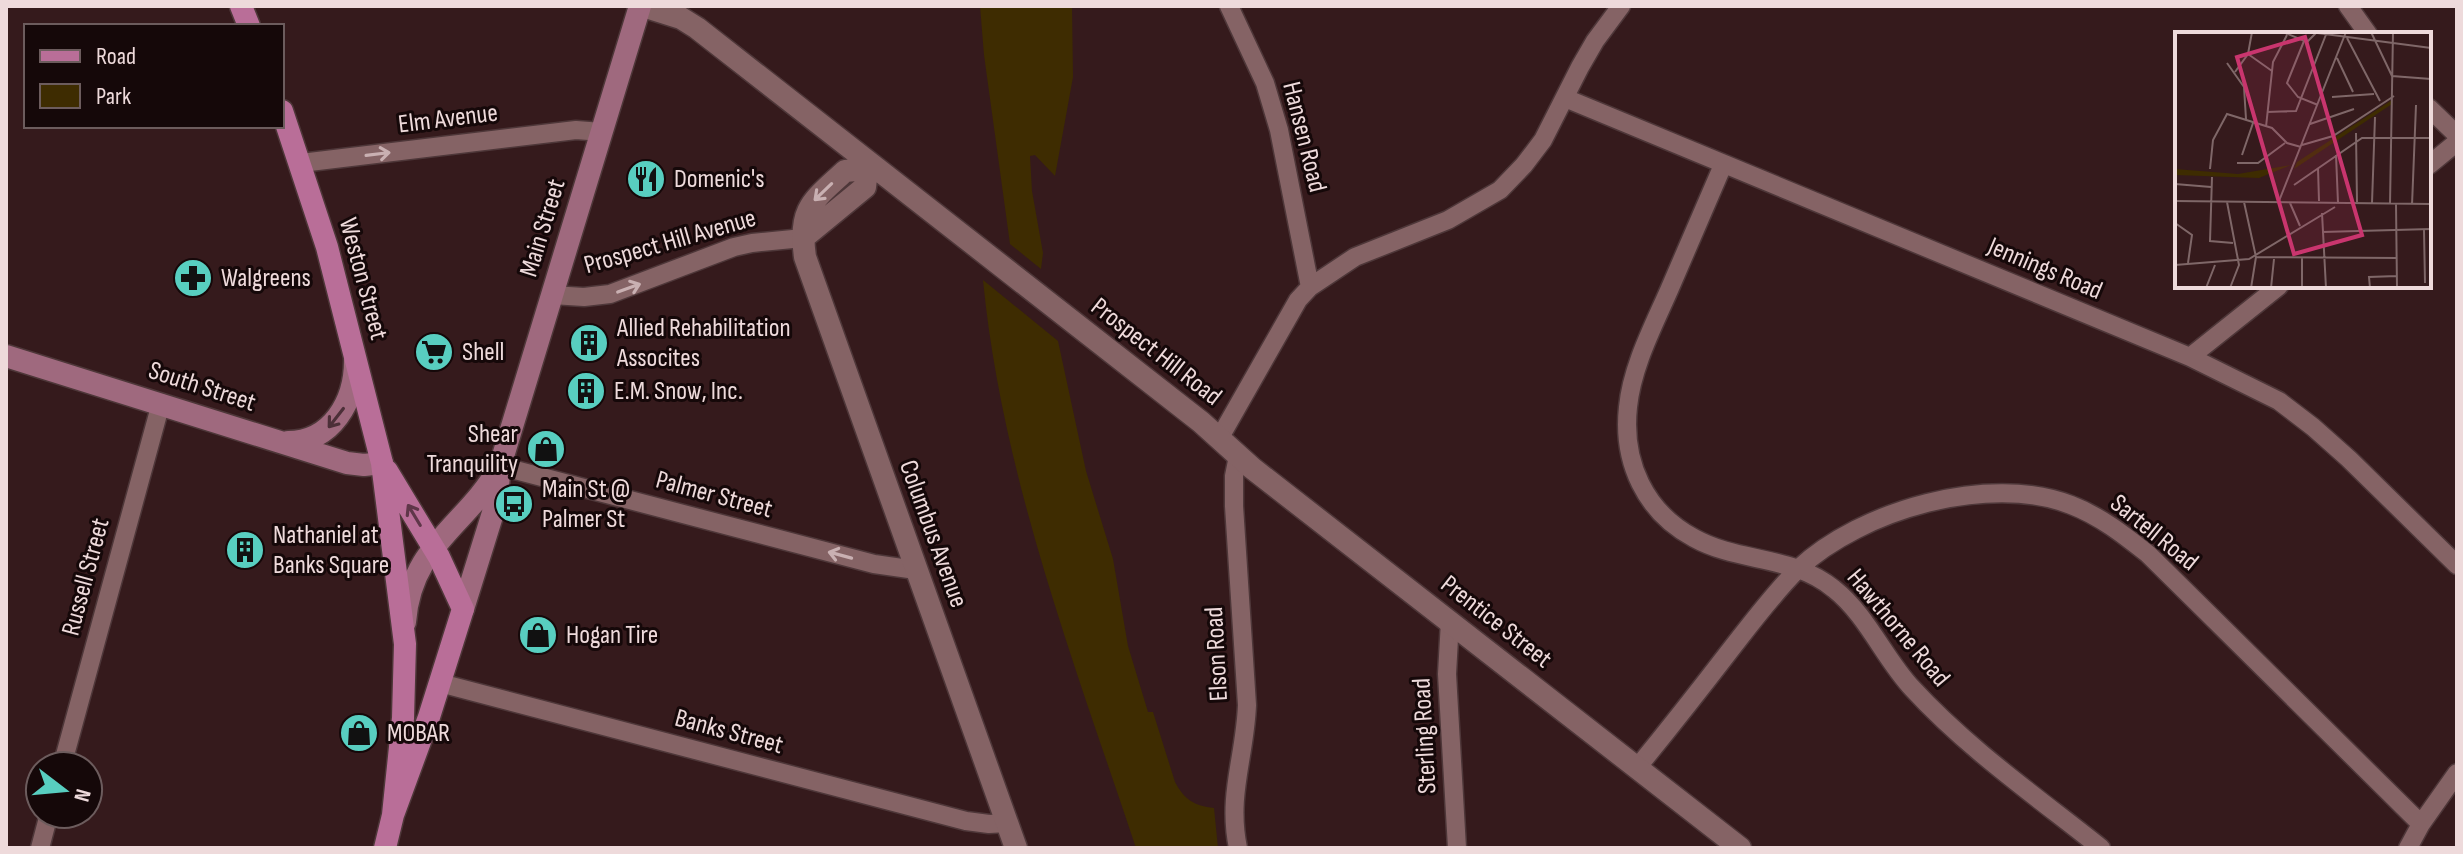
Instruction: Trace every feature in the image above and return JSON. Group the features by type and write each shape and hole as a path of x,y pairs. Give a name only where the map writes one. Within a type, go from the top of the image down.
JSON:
{"main road":[{"name":"Main Street","path":"385,848 393,815 440,683 496,503 500,466 641,6"},
{"name":"Weston Street","path":"284,116 327,247 382,463 404,631"},
{"name":"South Street","path":"6,356 355,465 382,463"},
{"path":"277,441 302,441 330,427 350,392 355,374 355,356"},
{"name":"Weston Street","path":"382,463 433,547 463,609"},
{"name":"Main Street","path":"393,815 403,718 404,631 408,599 419,567 492,480 500,466"},
{"path":"394,546 404,559 419,567 447,573 462,568 480,554"}],"street":[{"name":"Prospect Hill Road","path":"641,6 692,24 1219,439 1298,300 1310,287 1355,257 1448,220 1500,190 1524,165 1543,140 1595,41 1621,6"},
{"name":"Hansen Road","path":"1229,6 1265,83 1279,130 1310,287"},
{"path":"2348,6 2367,32"},
{"name":"Jennings Road","path":"1565,98 2190,357 2279,401 2349,459 2457,565"},
{"path":"2431,110 2457,135"},
{"name":"Elm Avenue","path":"301,163 576,130 602,132"},
{"path":"2431,163 2457,142"},
{"name":"Hawthorne Road","path":"1723,165 1633,380 1628,407 1628,442 1634,471 1649,501 1670,525 1697,540 1800,568 1823,580 1841,594 1910,685 1959,734 2101,848"},
{"path":"803,238 806,213 814,201 845,171 870,167"},
{"name":"Prospect Hill Avenue","path":"552,295 584,297 610,294 734,247 803,238"},
{"name":"Columbus Avenue","path":"803,238 807,262 1016,848"},
{"path":"2190,357 2276,288"},
{"name":"Russell Street","path":"66,750 161,403"},
{"name":"Prentice Street","path":"1219,439 1740,848"},
{"name":"Elson Road","path":"1238,456 1234,506 1247,705 1233,804 1238,848"},
{"name":"Palmer Street","path":"500,466 874,564 916,570"},
{"name":"Sartell Road","path":"1637,768 1747,628 1800,568 1825,549 1856,531 1924,504 1966,494 2002,492 2069,504 2099,518 2148,554 2421,824"},
{"name":"Sterling Road","path":"1450,621 1447,674 1457,848"},
{"name":"Banks Street","path":"440,683 966,821 1007,823"},
{"path":"2408,848 2457,773"}],"green space":[{"path":"980,6 1072,6 1073,77 1055,176 1035,155 1030,156 1032,191 1043,253 1041,269 1010,244"},
{"path":"983,280 1058,341 1086,471 1113,559 1128,646 1148,712 1153,712 1178,788 1195,803 1214,808 1218,848 1136,848 1065,638 1023,497 992,353"}],"place":[{"name":"Domenic's","path":"646,179"},
{"name":"Walgreens","path":"193,278"},
{"name":"Allied Rehabilitation Assocites","path":"589,343"},
{"name":"Shell","path":"434,352"},
{"name":"E.M. Snow, Inc.","path":"586,391"},
{"name":"Shear Tranquility","path":"546,449"},
{"name":"Main St @ Palmer St","path":"514,504"},
{"name":"Nathaniel at Banks Square","path":"245,550"},
{"name":"Hogan Tire","path":"538,635"},
{"name":"MOBAR","path":"359,733"}]}
